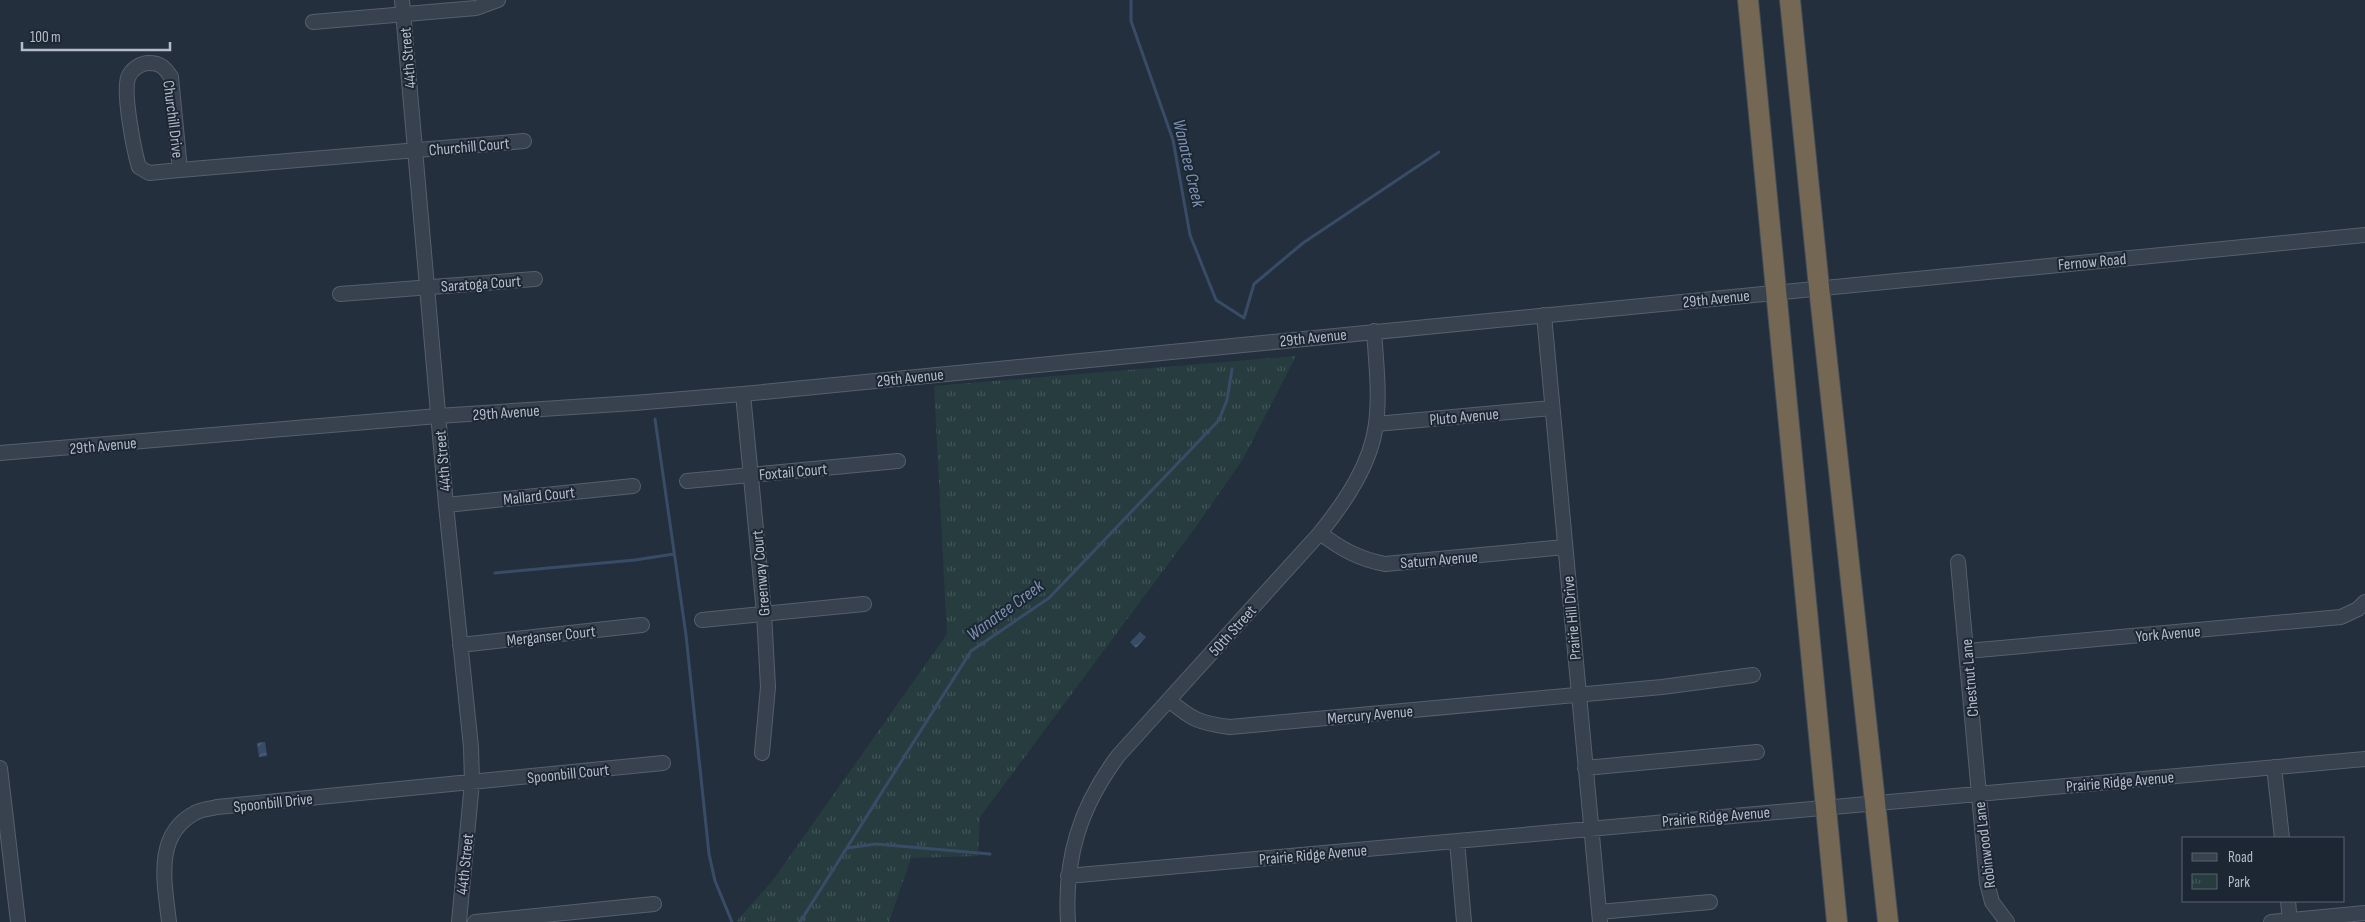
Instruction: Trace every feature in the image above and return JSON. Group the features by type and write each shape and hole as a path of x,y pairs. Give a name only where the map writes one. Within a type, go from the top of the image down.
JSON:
{"highway":[{"path":"1748,0 1837,922"},
{"path":"1790,0 1888,922"}],"street":[{"path":"313,22 402,7 476,8 498,0"},
{"name":"44th Street","path":"402,7 472,782 459,922"},
{"name":"Churchill Drive","path":"180,170 171,77 165,68 156,63 145,63 134,68 128,77 127,89 134,152 139,167 149,173 414,151"},
{"name":"Churchill Court","path":"414,151 524,141"},
{"name":"Fernow Road","path":"1819,287 2365,235"},
{"name":"Saratoga Court","path":"340,294 535,279"},
{"name":"29th Avenue","path":"0,454 438,416 634,404 743,394 1819,287"},
{"name":"Prairie Hill Drive","path":"1544,314 1599,917"},
{"name":"50th Street","path":"1068,922 1068,876 1077,833 1099,781 1118,756 1320,533 1341,508 1359,474 1370,452 1376,424 1377,388 1374,331"},
{"name":"Greenway Court","path":"743,394 764,614 768,686 762,753"},
{"name":"Pluto Avenue","path":"1376,424 1552,408"},
{"name":"Foxtail Court","path":"687,481 898,461"},
{"name":"Mallard Court","path":"446,505 632,486"},
{"name":"Saturn Avenue","path":"1320,533 1341,549 1365,560 1385,564 1565,547"},
{"name":"Chestnut Lane","path":"1958,562 1978,793"},
{"name":"York Avenue","path":"1967,651 2341,617 2358,609 2365,602"},
{"path":"702,620 864,604"},
{"name":"Merganser Court","path":"460,645 642,625"},
{"name":"Mercury Avenue","path":"1169,700 1186,714 1203,724 1230,727 1662,687 1753,675"},
{"path":"1585,768 1757,752"},
{"name":"Prairie Ridge Avenue","path":"1068,876 1826,806 2274,768 2365,758"},
{"name":"Spoonbill Court","path":"472,782 663,763"},
{"path":"0,768 7,882 18,922"},
{"path":"2274,768 2282,837"},
{"name":"Spoonbill Drive","path":"169,922 163,867 167,845 180,825 195,812 217,807 472,782"},
{"name":"Robinwood Lane","path":"1978,793 1987,882 1992,902 2007,922"},
{"path":"1457,841 1464,922"},
{"path":"1599,917 1710,902"},
{"path":"2288,902 2290,921"},
{"path":"475,922 654,904"},
{"path":"2271,922 2365,913"}],"green space":[{"path":"1296,356 1243,459 1195,528 980,817 978,856 911,858 889,922 736,922 773,880 947,634 934,386"}],"water":[{"path":"1140,632 1146,637 1136,648 1130,642"},
{"path":"265,742 267,756 259,757 257,743"}],"waterway":[{"name":"Wanatee Creek","path":"1131,0 1131,21 1173,140 1190,235 1216,300 1244,318 1254,284 1303,243 1439,152"},
{"name":"Wanatee Creek","path":"800,922 971,651 1049,598 1219,420 1227,400 1232,369"},
{"path":"655,419 686,635 709,854 715,881 732,922"},
{"path":"495,573 635,560 674,554"},
{"path":"847,848 876,844 990,854"}]}
